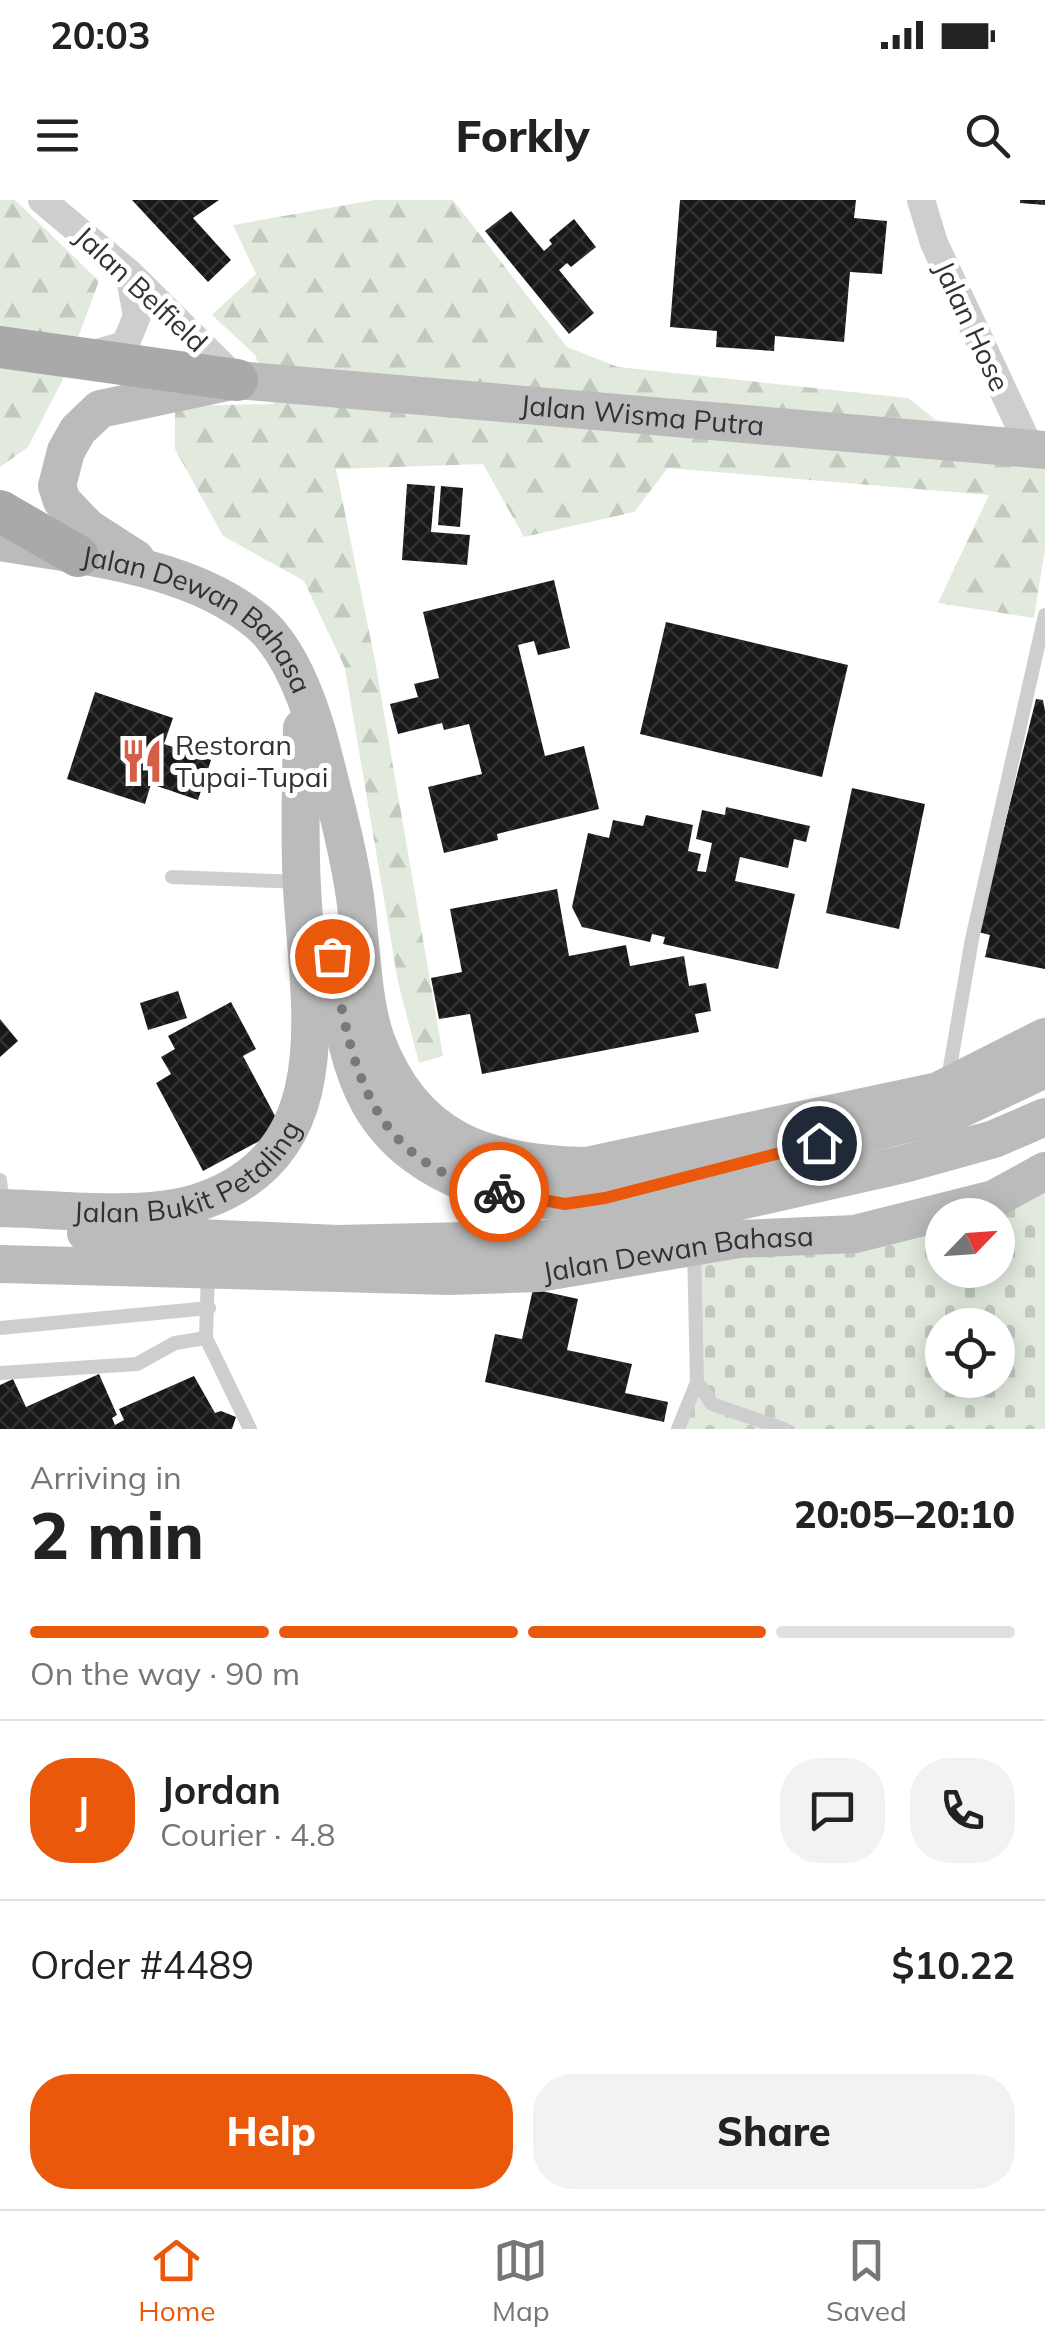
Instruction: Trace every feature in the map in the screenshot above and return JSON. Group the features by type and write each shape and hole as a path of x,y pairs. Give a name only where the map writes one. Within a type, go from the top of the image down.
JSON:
{"main road":[{"path":"0,347 88,356 237,380"},
{"name":"Jalan Wisma Putra","path":"159,573 72,515 57,486 66,452 78,430 100,409 237,380 1037,449"},
{"path":"0,511 78,556"},
{"name":"Jalan Dewan Bahasa","path":"0,542 159,573 208,591 262,626 302,691 326,766 353,883 376,1038 395,1077 430,1124 468,1147 535,1165 586,1166 947,1086 1045,1037"},
{"name":"Jalan Bukit Petaling","path":"1,1199 128,1210 202,1202 236,1186 280,1146 297,1116 308,1083 311,1042 302,882 302,691"},
{"path":"326,766 332,956 348,1048 368,1101 393,1138 456,1178 488,1190 565,1204 605,1198 954,1112 1045,1070"},
{"path":"1,1199 338,1244 511,1241 629,1224 904,1164 994,1139 1045,1118"},
{"path":"705,1142 724,1151 738,1173 746,1206 739,1239"},
{"name":"Jalan Dewan Bahasa","path":"0,1264 450,1276 539,1273 739,1239 855,1234 994,1198 1045,1171"}],"street":[{"name":"Jalan Belfield","path":"42,200 129,272 237,380"},
{"name":"Jalan Hose","path":"921,200 934,244 1037,449"},
{"path":"88,356 125,345 137,316 129,272"}],"lane":[{"path":"947,1086 972,939 1045,615"},
{"path":"172,877 302,882"},
{"path":"678,1429 697,1382 694,1246"},
{"path":"208,1270 206,1338 250,1429"},
{"path":"0,1328 209,1308"},
{"path":"0,1372 137,1364 175,1343 206,1338"},
{"path":"697,1382 712,1404 784,1429"}],"green space":[{"path":"0,200 15,200 99,281 62,381 28,447 0,467"},
{"path":"374,200 453,200 567,347 618,367 908,398 936,420 1045,433 1045,549 1034,618 938,603 989,495 668,468 634,512 524,537 483,464 336,469 375,661 443,1056 419,1063 398,982 345,668 304,581 223,536 175,449 175,406 274,404 255,355 212,315 256,274 233,225"},
{"path":"1045,1169 1045,1429 678,1429 697,1382 694,1246 855,1234 925,1210 925,1288 1015,1288 1015,1198 960,1198"}],"building":[{"path":"132,200 219,200 193,218 231,260 208,282"},
{"path":"680,200 856,200 854,218 887,221 882,274 850,272 844,342 775,336 774,351 716,347 717,331 670,327"},
{"path":"1045,200 1045,205 1020,203"},
{"path":"511,211 544,251 552,244 549,240 574,219 596,247 571,267 567,263 559,270 594,313 569,334 485,231"},
{"path":"407,484 435,486 431,532 470,535 467,565 402,560"},
{"path":"441,486 463,488 460,527 438,525"},
{"path":"554,580 570,648 538,655 534,641 518,645 545,756 584,746 599,809 497,834 498,840 444,853 428,787 482,774 469,724 444,730 442,723 398,734 390,704 418,697 414,684 439,678 423,612"},
{"path":"666,622 848,665 822,777 640,734"},
{"path":"95,692 173,718 164,744 211,760 198,800 151,784 145,804 67,779"},
{"path":"1036,699 1043,700 1045,711 1045,969 985,957 990,935 978,932"},
{"path":"852,788 925,804 899,929 826,913"},
{"path":"726,807 810,826 806,842 794,839 788,868 740,857 735,881 795,894 778,969 663,944 665,937 652,934 650,942 582,927 572,907 588,833 609,838 613,820 643,826 646,815 693,825 688,851 701,854 697,871 706,872 712,843 696,839 702,810 725,815"},
{"path":"557,889 569,956 626,945 630,966 684,956 689,986 706,983 711,1011 695,1014 699,1032 482,1074 470,1014 439,1019 431,978 462,972 450,909"},
{"path":"178,991 187,1018 148,1030 140,1003"},
{"path":"231,1002 256,1049 243,1056 282,1129 203,1171 156,1083 171,1074 161,1057 175,1049 168,1036"},
{"path":"0,1019 18,1041 0,1057"},
{"path":"533,1289 578,1299 567,1350 632,1364 625,1393 668,1402 664,1422 485,1382 495,1334 522,1339"},
{"path":"99,1374 117,1415 112,1418 115,1425 124,1420 119,1409 194,1376 215,1413 221,1411 236,1417 232,1429 0,1429 0,1385 13,1379 26,1407"}],"way so far":[{"path":"332,956 348,1048 368,1101 393,1138 423,1161 456,1178 499,1192"}],"place":[{"name":"Restoran Tupai-Tupai","path":"142,761"}],"route":[{"path":"499,1192 565,1204 605,1198 819,1143"}]}
